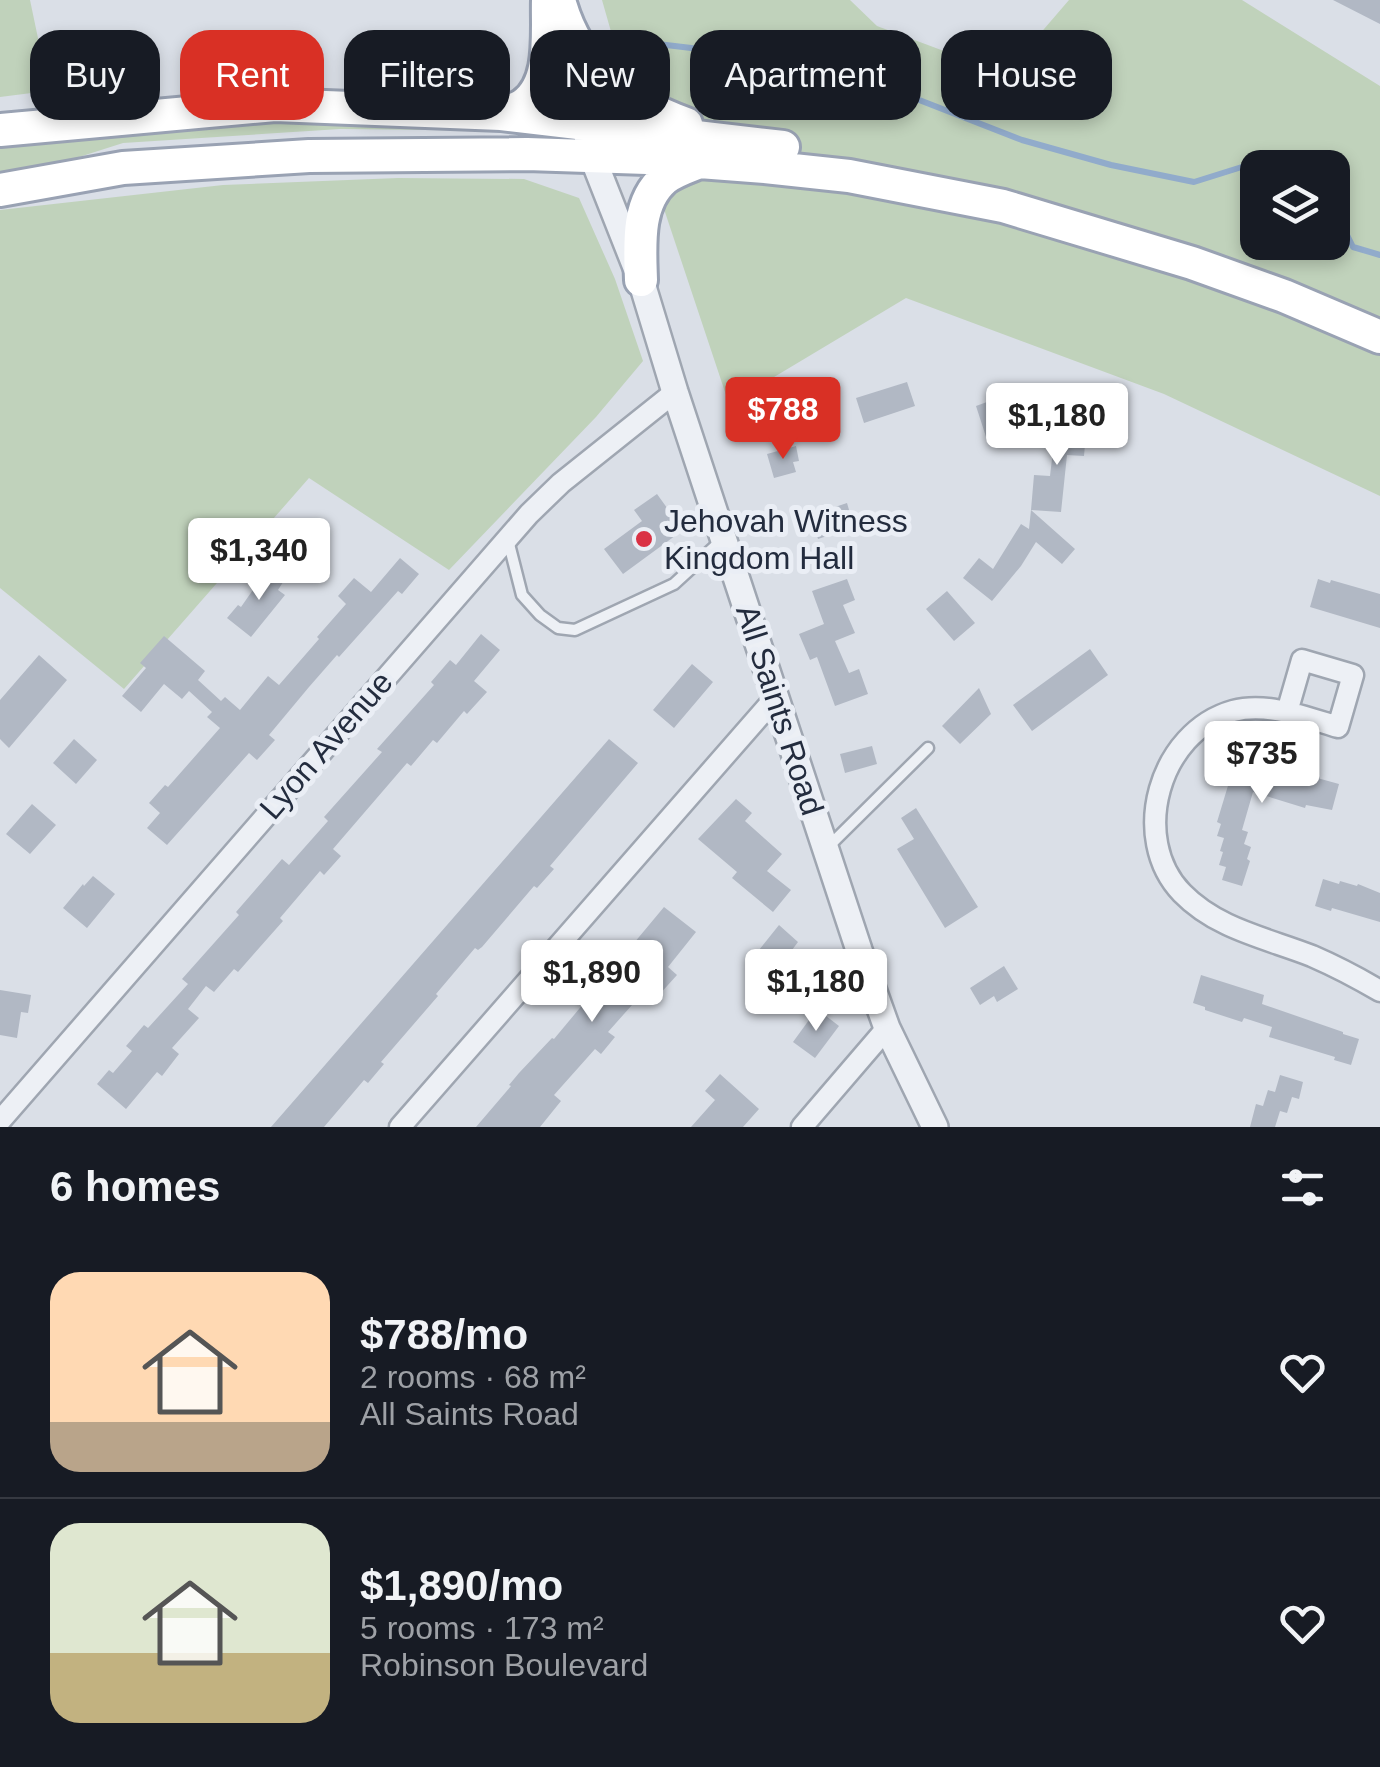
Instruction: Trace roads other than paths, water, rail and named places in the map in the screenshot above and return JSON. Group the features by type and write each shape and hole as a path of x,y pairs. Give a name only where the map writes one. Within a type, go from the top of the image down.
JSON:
{"main road":[{"path":"510,111 522,106 543,78 554,0"},
{"path":"554,0 593,67 639,104 692,126 808,150"},
{"path":"2,129 275,105 344,108"},
{"path":"510,115 871,160 928,176 1003,206 1192,263 1380,337"},
{"path":"0,190 124,168 308,156 527,154 702,161 849,176 1003,206"},
{"path":"641,280 640,239 646,204 664,179 702,161"}],"street":[{"name":"All Saints Road","path":"554,0 592,156 641,280 674,392 826,850 887,1028 935,1127"},
{"name":"Lyon Avenue","path":"0,1121 507,538 561,483 674,392"},
{"path":"400,1127 776,697"},
{"path":"1286,712 1249,708 1234,711 1196,732 1180,748 1163,775 1156,808 1157,836 1165,867 1179,890 1205,914 1327,963 1380,991"},
{"path":"802,1127 887,1028"}],"lane":[{"path":"507,538 522,594 558,628 575,630 674,584 723,539"},
{"path":"826,850 928,748"}],"waterway":[{"path":"670,45 716,51 826,89 909,96 1022,140 1111,165 1194,182 1240,168"},
{"path":"1350,241 1353,247 1380,255"}],"place":[{"name":"Jehovah Witness Kingdom Hall","path":"644,539"}]}
